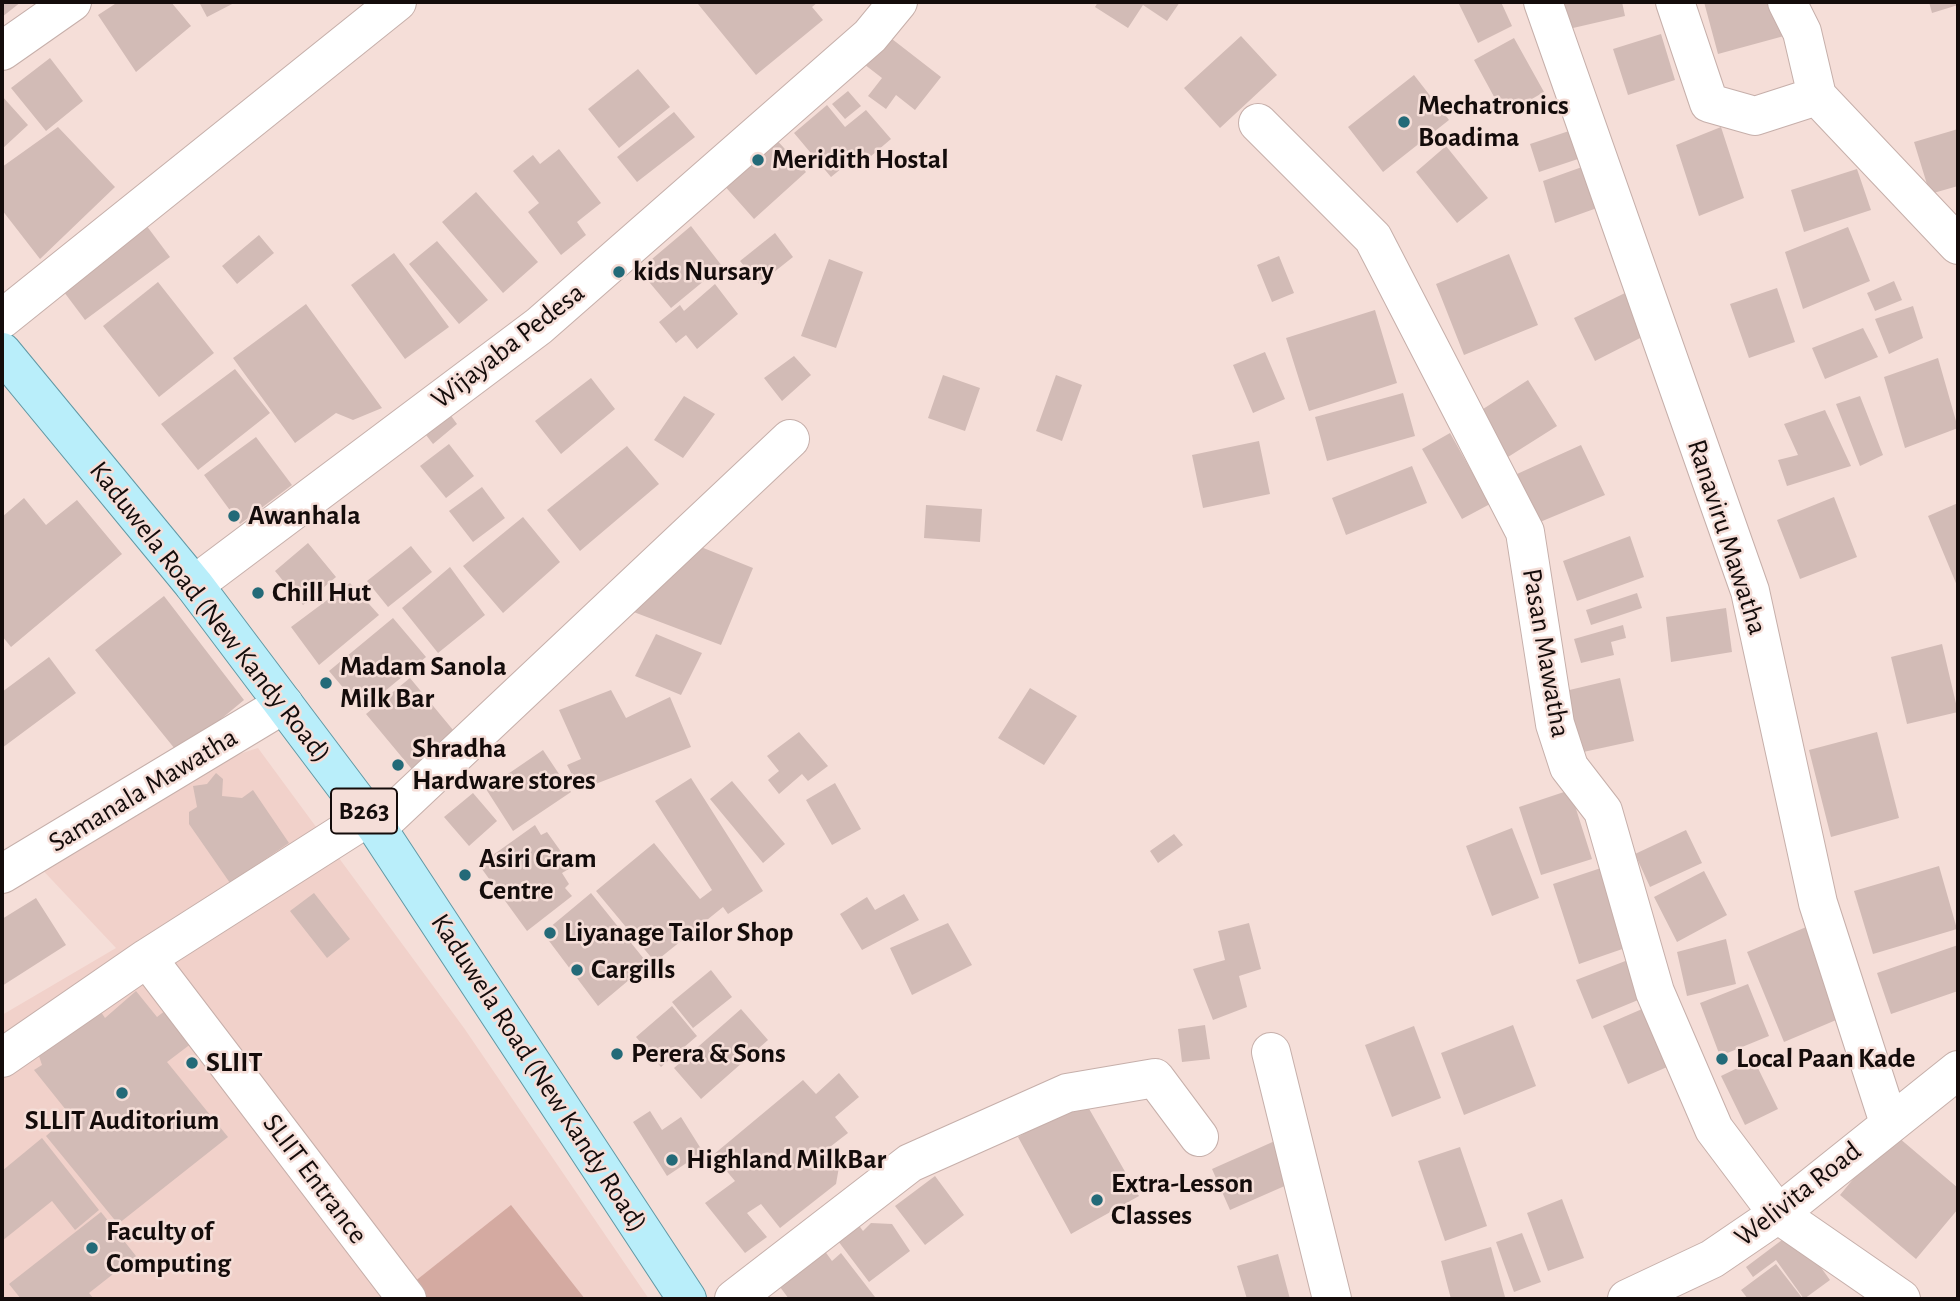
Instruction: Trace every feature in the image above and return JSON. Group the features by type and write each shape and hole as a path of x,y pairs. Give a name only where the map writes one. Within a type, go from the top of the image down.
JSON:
{"main road":[{"name":"Kaduwela Road (New Kandy Road)","path":"2,352 194,585 372,823 687,1299"}],"street":[{"path":"2,51 72,2"},
{"path":"2,319 397,2"},
{"name":"Wijayaba Pedesa","path":"194,585 539,326 870,36 898,2"},
{"name":"Ranaviru Mawatha","path":"1543,2 1750,591 1818,903 1889,1124"},
{"path":"1675,2 1709,103 1755,116 1817,96"},
{"path":"1787,2 1802,32 1817,96 1958,245"},
{"name":"Pasan Mawatha","path":"1258,123 1373,237 1525,532 1555,724 1569,766 1603,811 1655,992 1714,1129 1778,1214 1901,1299"},
{"path":"2,1058 147,958 372,823 790,439"},
{"name":"Samanala Mawatha","path":"2,874 284,704"},
{"name":"SLIIT Entrance","path":"147,958 407,1299"},
{"path":"1271,1052 1332,1299"},
{"name":"Welivita Road","path":"1627,1299 1712,1259 1778,1214 1958,1071"},
{"path":"734,1299 910,1163 1067,1093 1155,1078 1199,1137"}],"shaded area":[{"path":"258,748 464,1028 649,1299 2,1299 2,1015 116,948 36,863 226,758"},
{"path":"511,1205 585,1299 419,1299 409,1286"}],"building":[{"path":"2,2 21,2 2,17"},
{"path":"118,2 171,2 191,26 136,72 98,15"},
{"path":"199,2 236,2 207,17"},
{"path":"818,2 812,7 823,20 756,75 698,4"},
{"path":"1098,2 1180,2 1167,21 1143,5 1128,28 1095,7"},
{"path":"1458,2 1501,2 1512,26 1478,43"},
{"path":"1554,2 1622,2 1625,16 1560,31"},
{"path":"1704,2 1775,2 1784,36 1718,54"},
{"path":"1929,2 1958,2 1958,5 1932,13"},
{"path":"883,32 941,77 915,110 896,95 886,109 868,96 882,78 860,61"},
{"path":"1661,34 1675,80 1628,95 1613,49"},
{"path":"1241,36 1277,75 1220,128 1184,88"},
{"path":"1514,38 1544,92 1504,115 1474,60"},
{"path":"50,58 83,101 46,131 11,88"},
{"path":"638,69 670,107 619,148 588,109"},
{"path":"1414,75 1449,120 1383,172 1348,127"},
{"path":"848,91 861,106 845,119 832,104"},
{"path":"2,96 28,125 2,149"},
{"path":"827,105 845,127 866,110 891,139 864,162 858,155 831,177 794,133"},
{"path":"674,112 695,137 637,182 617,157"},
{"path":"58,127 115,187 40,259 2,210 2,167"},
{"path":"1721,127 1744,198 1699,216 1676,145"},
{"path":"1578,128 1587,156 1539,172 1530,144"},
{"path":"1958,129 1958,186 1930,194 1914,142"},
{"path":"773,136 806,172 754,219 722,183"},
{"path":"1446,146 1488,198 1457,223 1416,172"},
{"path":"559,149 601,203 577,222 586,235 561,255 528,212 539,203 513,171 533,155 540,164"},
{"path":"1582,167 1597,208 1555,223 1543,181"},
{"path":"1857,169 1871,210 1804,232 1791,190"},
{"path":"476,192 538,262 503,293 442,222"},
{"path":"143,221 170,257 85,320 58,284"},
{"path":"691,226 722,266 671,308 639,270"},
{"path":"1848,227 1870,281 1803,309 1785,252"},
{"path":"775,233 793,257 759,284 740,261"},
{"path":"259,235 274,253 237,284 222,266"},
{"path":"437,241 488,300 459,324 409,264"},
{"path":"394,253 449,327 405,359 351,285"},
{"path":"1509,254 1538,325 1464,355 1436,284"},
{"path":"1279,256 1294,293 1272,302 1257,265"},
{"path":"829,259 863,272 836,348 801,336"},
{"path":"1894,281 1902,300 1875,311 1867,293"},
{"path":"158,282 214,353 159,397 103,326"},
{"path":"715,284 738,314 697,349 686,335 676,343 659,322 680,305 684,311"},
{"path":"1777,288 1795,342 1749,358 1730,304"},
{"path":"1625,293 1646,335 1595,361 1574,318"},
{"path":"306,304 382,408 353,420 336,413 295,443 233,358"},
{"path":"1913,306 1923,338 1889,354 1875,319"},
{"path":"1375,310 1397,383 1309,411 1286,338"},
{"path":"1863,328 1878,357 1825,379 1812,348"},
{"path":"1265,352 1285,399 1253,413 1233,365"},
{"path":"794,356 811,375 782,401 764,378"},
{"path":"1938,358 1958,428 1905,448 1884,377"},
{"path":"235,369 270,413 198,470 161,424"},
{"path":"943,375 980,388 965,431 928,418"},
{"path":"1056,375 1082,385 1062,441 1036,431"},
{"path":"591,378 615,409 561,454 535,421"},
{"path":"1528,380 1557,426 1508,457 1480,411"},
{"path":"1403,393 1415,436 1327,461 1315,417"},
{"path":"684,396 715,414 683,458 654,440"},
{"path":"1860,396 1883,455 1860,466 1836,404"},
{"path":"441,402 457,424 433,444 416,422"},
{"path":"1825,410 1851,466 1787,486 1778,460 1798,455 1784,424"},
{"path":"1450,433 1490,504 1462,519 1422,449"},
{"path":"256,437 292,485 240,524 204,475"},
{"path":"1259,441 1270,494 1203,508 1192,455"},
{"path":"449,444 474,476 446,498 420,466"},
{"path":"1581,445 1605,495 1540,522 1517,474"},
{"path":"627,446 659,484 580,551 547,510"},
{"path":"1412,466 1427,503 1346,535 1332,498"},
{"path":"482,487 505,518 473,542 449,511"},
{"path":"1834,497 1857,557 1800,579 1777,520"},
{"path":"24,498 46,525 77,500 122,554 11,647 2,636 2,517"},
{"path":"1958,503 1958,588 1928,516"},
{"path":"926,505 982,509 980,542 924,538"},
{"path":"523,517 560,562 503,613 463,566"},
{"path":"1630,536 1644,577 1577,601 1563,561"},
{"path":"308,543 336,577 303,605 275,571"},
{"path":"411,546 432,572 388,607 367,581"},
{"path":"701,547 753,568 721,645 631,611"},
{"path":"450,567 485,615 438,653 402,608"},
{"path":"350,583 379,615 319,665 291,627"},
{"path":"1637,593 1642,608 1591,625 1586,610"},
{"path":"164,596 244,700 179,754 95,650"},
{"path":"1726,608 1732,652 1671,662 1666,617"},
{"path":"393,618 426,657 362,710 329,671"},
{"path":"1623,625 1626,638 1611,642 1614,655 1581,663 1574,639"},
{"path":"656,634 702,653 681,695 635,676"},
{"path":"1942,644 1958,712 1907,724 1891,657"},
{"path":"49,657 76,693 2,748 2,692"},
{"path":"410,678 458,736 415,773 366,714"},
{"path":"1620,678 1634,741 1574,754 1561,692"},
{"path":"1030,688 1077,716 1044,765 998,738"},
{"path":"611,690 626,718 670,697 691,747 580,790 567,765 581,759 559,710"},
{"path":"799,732 828,766 808,781 802,774 779,794 768,780 779,771 767,756"},
{"path":"1877,732 1899,818 1831,837 1809,750"},
{"path":"543,750 571,792 513,831 486,789"},
{"path":"216,773 223,779 222,796 242,798 253,790 289,843 230,883 189,824 189,812 197,807 193,786 207,784"},
{"path":"691,778 763,891 728,914 723,907 655,962 596,891 654,843 700,899 712,890 655,801"},
{"path":"732,781 785,844 763,863 710,799"},
{"path":"835,783 861,829 832,845 806,800"},
{"path":"1570,790 1592,859 1541,875 1519,807"},
{"path":"473,793 497,821 469,846 444,817"},
{"path":"535,825 541,835 547,832 572,867 562,873 569,884 565,888 572,896 527,931 479,865"},
{"path":"1512,828 1539,898 1492,916 1466,846"},
{"path":"1686,830 1702,863 1650,887 1635,854"},
{"path":"1174,834 1183,845 1158,863 1150,851"},
{"path":"1607,866 1634,945 1579,964 1553,884"},
{"path":"1939,866 1957,929 1873,954 1854,891"},
{"path":"1704,871 1727,915 1677,942 1654,897"},
{"path":"314,893 350,939 327,958 290,911"},
{"path":"591,893 648,964 598,1006 543,933"},
{"path":"904,894 919,920 862,950 840,914 867,897 875,910"},
{"path":"36,898 66,945 2,986 2,919"},
{"path":"948,923 972,965 912,995 890,948"},
{"path":"1249,923 1261,969 1239,976 1247,1007 1213,1020 1193,969 1225,960 1218,931"},
{"path":"1811,925 1848,1015 1784,1042 1747,952"},
{"path":"1726,939 1736,984 1687,996 1677,952"},
{"path":"1958,945 1958,991 1891,1014 1877,973"},
{"path":"1628,960 1643,998 1592,1019 1576,980"},
{"path":"711,970 732,997 693,1028 672,1002"},
{"path":"1748,984 1769,1036 1720,1056 1700,1003"},
{"name":"SLLIT Auditorium","path":"136,991 157,1017 170,1007 196,1040 167,1062 228,1137 118,1224 46,1136 70,1115 34,1070 42,1065 39,1056 87,1018 99,1009 105,1018"},
{"path":"672,1006 697,1036 661,1067 636,1037"},
{"path":"1649,1006 1674,1064 1628,1084 1603,1026"},
{"path":"741,1009 768,1040 701,1099 674,1068"},
{"path":"1205,1025 1210,1059 1182,1062 1178,1029"},
{"path":"1513,1025 1536,1086 1464,1115 1441,1053"},
{"path":"1414,1026 1441,1098 1392,1117 1365,1045"},
{"path":"1754,1060 1778,1109 1745,1125 1721,1076"},
{"path":"839,1073 859,1097 835,1117 848,1133 826,1150 839,1167 836,1184 780,1228 761,1204 747,1213 767,1237 745,1253 705,1203 735,1181 713,1155 803,1080 816,1094"},
{"path":"1084,1100 1139,1196 1071,1234 1018,1137"},
{"path":"650,1111 662,1130 681,1117 703,1152 667,1176 633,1122"},
{"path":"1892,1132 1958,1188 1958,1209 1916,1259 1840,1195"},
{"path":"42,1138 99,1210 75,1230 52,1201 2,1241 2,1171"},
{"path":"1277,1140 1296,1181 1230,1210 1212,1169"},
{"path":"1460,1147 1487,1226 1445,1241 1418,1161"},
{"path":"935,1176 964,1215 925,1245 895,1206"},
{"path":"1562,1199 1584,1258 1548,1271 1527,1213"},
{"name":"Faculty of Computing","path":"101,1212 136,1256 89,1293 94,1299 21,1299 9,1284"},
{"path":"849,1212 863,1231 871,1223 892,1224 910,1251 869,1282 829,1229"},
{"path":"1522,1233 1541,1282 1514,1292 1496,1242"},
{"path":"1786,1237 1795,1249 1799,1247 1809,1251 1830,1280 1804,1299 1776,1260 1753,1277 1746,1267"},
{"path":"1491,1247 1505,1297 1451,1299 1441,1261"},
{"path":"824,1250 832,1261 841,1253 875,1297 789,1299 780,1287"},
{"path":"1278,1254 1290,1299 1247,1299 1237,1266"},
{"path":"1776,1264 1803,1299 1748,1299 1741,1290"}],"place":[{"name":"Mechatronics Boadima","path":"1404,122"},
{"name":"Meridith Hostal","path":"758,160"},
{"name":"kids Nursary","path":"619,272"},
{"name":"Awanhala","path":"234,516"},
{"name":"Chill Hut","path":"258,593"},
{"name":"Madam Sanola Milk Bar","path":"326,683"},
{"name":"Shradha Hardware stores","path":"398,765"},
{"name":"Asiri Gram Centre","path":"465,875"},
{"name":"Liyanage Tailor Shop","path":"550,933"},
{"name":"Cargills","path":"577,970"},
{"name":"Perera & Sons","path":"617,1054"},
{"name":"Local Paan Kade","path":"1722,1059"},
{"name":"SLIIT","path":"192,1063"},
{"name":"SLLIT Auditorium","path":"122,1093"},
{"name":"Highland MilkBar","path":"672,1160"},
{"name":"Extra-Lesson Classes","path":"1097,1200"},
{"name":"Faculty of Computing","path":"92,1248"}]}
